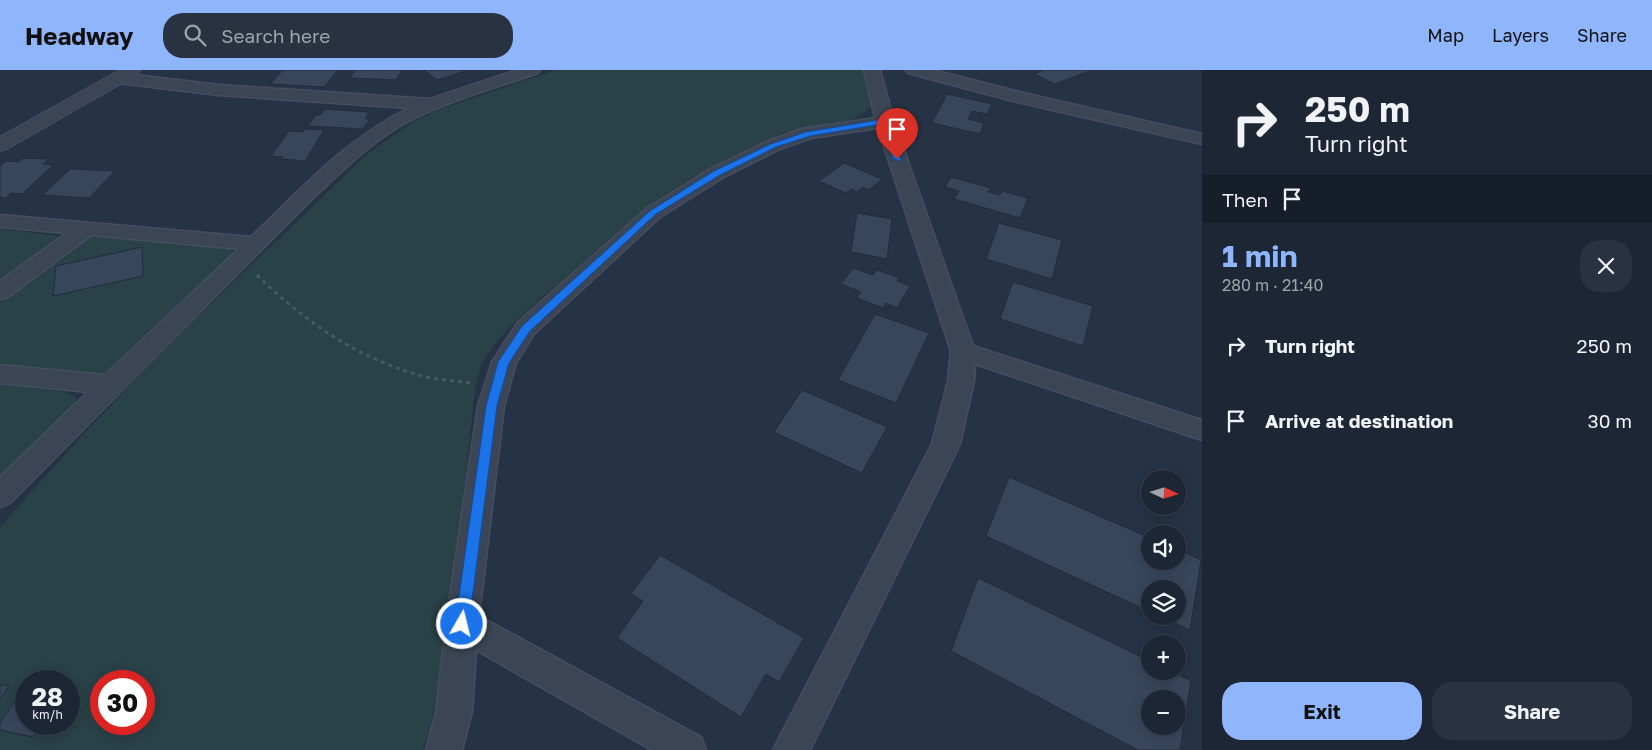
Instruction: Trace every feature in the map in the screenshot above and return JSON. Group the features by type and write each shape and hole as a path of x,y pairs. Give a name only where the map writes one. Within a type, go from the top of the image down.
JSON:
{"street":[{"path":"0,495 110,385 330,173 385,128 430,104 532,70"},
{"path":"791,750 946,444 961,381 963,352 885,122 872,70"},
{"path":"914,70 1013,96 1202,139"},
{"path":"0,145 125,74 219,90 430,104"},
{"path":"444,750 454,712 462,624 491,406 504,362 526,328 653,213 717,173 774,145 808,134 885,122"},
{"path":"0,221 86,229 249,251"},
{"path":"0,292 86,229"},
{"path":"963,352 1202,430"},
{"path":"0,374 110,385"},
{"path":"462,624 688,750"}],"path":[{"path":"249,251 275,295 328,332 376,360 424,376 496,386"}],"green space":[{"path":"556,70 864,70 872,97 870,107 857,117 835,124 800,129 778,135 716,165 665,195 621,229 522,315 493,346 485,358 479,373 474,398 455,579 432,719 423,750 0,750 0,527 88,429 183,331 366,155 413,122 438,110"},
{"path":"0,229 67,237 0,285"},
{"path":"91,236 224,246 238,254 114,369 103,375 0,365 0,299 80,240"},
{"path":"0,383 64,392 76,397 77,404 0,478"}],"building":[{"path":"283,70 338,70 324,87 270,84"},
{"path":"355,70 402,70 396,80 350,78"},
{"path":"424,70 469,70 437,80"},
{"path":"1044,70 1092,70 1055,84 1034,74"},
{"path":"947,94 992,104 987,114 972,111 968,119 984,123 980,134 932,123"},
{"path":"325,109 369,112 365,119 370,119 363,129 308,126 316,115 321,115"},
{"path":"305,129 324,130 305,161 281,159 283,157 271,156 289,131 303,132"},
{"path":"23,158 48,159 43,164 53,165 22,194 11,193 6,198 0,197 0,166 6,161 18,162"},
{"path":"844,163 882,179 869,190 863,187 857,192 851,189 846,193 819,181"},
{"path":"70,169 115,171 89,198 42,195"},
{"path":"951,177 991,188 988,192 1000,195 1002,191 1028,198 1020,218 954,199 959,191 945,187"},
{"path":"857,213 892,219 887,259 851,252"},
{"path":"999,223 1062,240 1052,279 986,259"},
{"path":"142,247 143,276 53,296 56,266"},
{"path":"853,268 873,275 877,270 899,278 897,281 910,286 897,308 886,303 883,308 857,298 861,292 841,284"},
{"path":"1013,282 1093,306 1083,346 1000,319"},
{"path":"875,314 929,333 896,403 838,380"},
{"path":"802,390 887,427 862,473 774,432"},
{"path":"1009,477 1141,534 1141,570 1186,570 1186,553 1201,560 1190,630 1179,625 1186,625 1186,580 1141,580 1141,608 986,536"},
{"path":"660,555 804,638 779,682 766,674 741,717 617,638 643,601 631,594"},
{"path":"978,578 1141,657 1141,680 1186,678 1191,681 1186,712 1186,690 1141,690 1141,735 1182,735 1180,750 1138,750 951,651"},
{"path":"0,685 9,686 0,699"},
{"path":"15,701 15,733 0,730 0,723"}],"route":[{"path":"462,624 491,406 504,362 526,328 653,213 717,173 774,145 808,134 847,126 885,122 897,159"}]}
